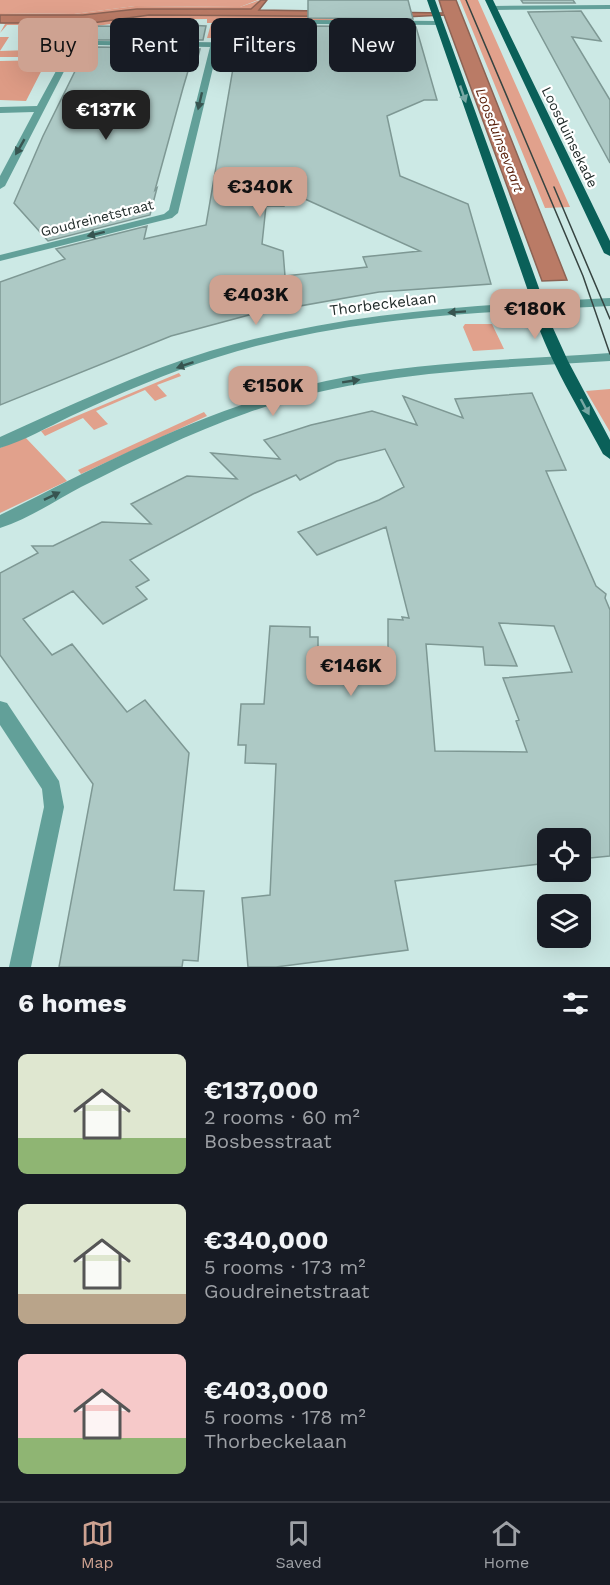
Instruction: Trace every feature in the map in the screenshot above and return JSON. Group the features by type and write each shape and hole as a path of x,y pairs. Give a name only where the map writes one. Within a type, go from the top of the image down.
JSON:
{"main road":[{"path":"431,0 534,291 537,306 561,361 610,454"},
{"name":"Loosduinsekade","path":"493,8 610,253"}],"street":[{"path":"524,11 610,7"},
{"path":"493,8 610,15"},
{"path":"317,22 437,18"},
{"path":"0,186 71,51 78,46 98,43 211,45"},
{"name":"Goudreinetstraat","path":"0,258 168,216 174,211 211,57"},
{"path":"0,110 42,110"},
{"name":"Thorbeckelaan","path":"0,443 139,381 244,345 342,324 537,306 610,302"},
{"path":"0,522 176,435 324,386 386,376 610,357"},
{"path":"0,709 45,774 52,787 54,807 20,967"}],"shaded area":[{"path":"0,0 258,0 240,7 135,6 74,14 0,13"},
{"path":"260,0 251,9 137,9 83,15 0,15 0,13 74,14 135,6 240,7"},
{"path":"460,0 478,0 570,207 545,208"},
{"path":"149,15 404,17 413,15 410,18 329,18 329,21 317,21 317,18 211,18 211,23 207,23 207,19 128,18"},
{"path":"110,20 110,24 98,26 98,22"},
{"path":"0,23 18,23 18,25 7,25 0,33 5,24"},
{"path":"211,24 211,38 207,38"},
{"path":"0,37 9,37 0,51"},
{"path":"18,50 18,57 0,57 0,51"},
{"path":"0,61 18,61 18,72 41,72 26,101 0,100"},
{"path":"465,324 492,324 504,349 473,351 463,327"},
{"path":"179,373 181,376 157,385 167,396 155,401 145,390 96,411 108,424 94,430 83,418 45,436 41,431"},
{"path":"610,389 610,432 586,391"},
{"path":"204,412 207,416 81,474 78,470"},
{"path":"25,437 67,481 0,513 0,448"}],"water":[{"name":"Loosduinsevaart","path":"261,0 267,0 259,10 443,13 439,0 456,0 567,280 542,281 444,15 404,17 149,15 110,18 110,20 98,22 98,18 18,18 18,23 0,23 0,15 83,15 137,9 251,9"}],"building":[{"path":"308,0 408,0 413,18 329,18 308,18"},
{"path":"521,0 573,0 575,3 523,3"},
{"path":"581,11 601,41 572,37 610,100 610,163 528,12"},
{"path":"98,26 110,26 110,40 98,40"},
{"path":"199,26 206,26 203,40 199,40"},
{"path":"317,26 329,26 329,72 416,72 416,27 437,100 424,100 387,116 400,176 468,204 491,284 379,292 249,315 171,336 0,405 0,282 65,259 56,249 147,226 144,239 206,225 232,72 317,72","holes":["285,190 420,251 363,257 367,267 285,276 283,251 262,244 266,206 284,206"]},
{"path":"98,47 110,47 110,72 188,72 150,215 48,241 14,203 43,136 75,72 98,72"},
{"path":"532,393 566,470 546,471 596,586 606,594 605,598 610,610 610,856 591,858 591,828 537,828 537,864 395,881 408,950 276,967 248,967 242,898 270,895 276,764 245,763 246,745 238,745 241,704 264,704 270,626 310,627 310,637 318,637 318,647 388,648 388,619 409,618 386,527 317,555 298,532 379,500 404,487 385,449 337,461 300,480 296,475 253,494 130,560 149,580 136,587 147,599 103,624 73,591 23,619 52,655 72,644 127,712 145,700 189,753 174,890 204,891 198,961 183,960 182,967 59,967 93,784 0,655 0,573 38,553 32,546 53,546 102,522 151,524 131,504 187,476 237,479 211,453 280,459 264,440 311,425 372,411 417,425 403,396 463,418 455,399","holes":["499,623 554,626 572,672 503,678 519,720 516,721 527,752 435,751 426,644 483,647 485,665 517,666"]}],"tram line":[{"path":"466,0 583,276 610,354"},
{"path":"554,187 610,319"}]}
